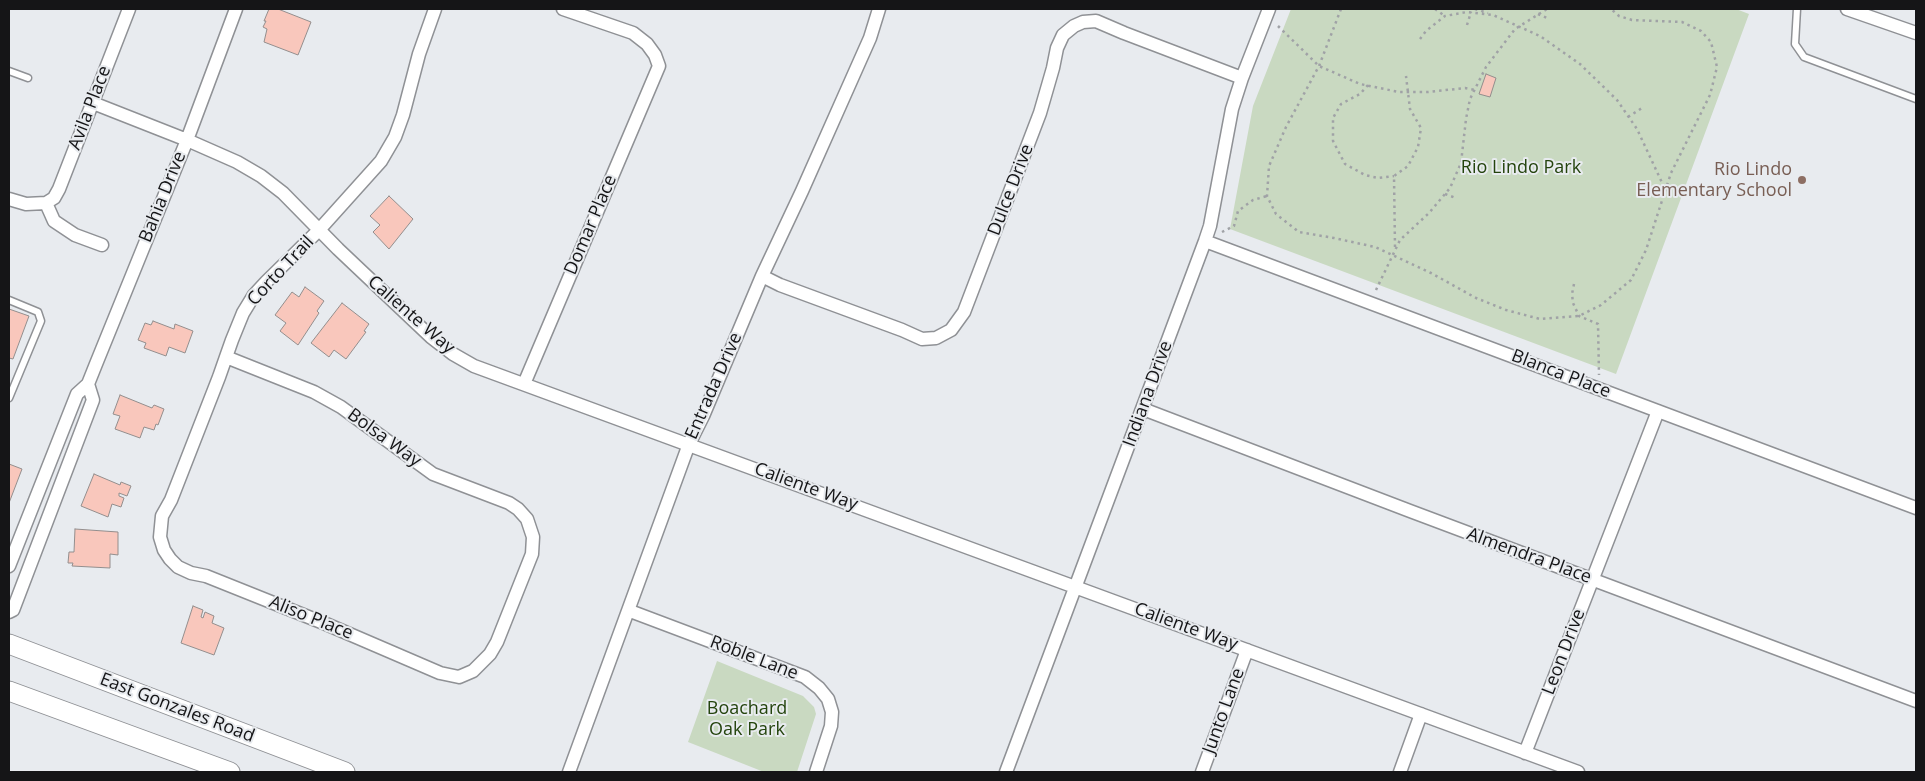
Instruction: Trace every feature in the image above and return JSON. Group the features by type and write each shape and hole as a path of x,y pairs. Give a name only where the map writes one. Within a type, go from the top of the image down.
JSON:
{"main road":[{"name":"East Gonzales Road","path":"9,644 345,772"},
{"path":"9,691 230,772"}],"street":[{"name":"Avila Place","path":"46,203 54,198 59,189 129,9"},
{"name":"Bahia Drive","path":"9,566 77,394 88,384 186,140 236,9"},
{"name":"Corto Trail","path":"164,550 160,530 162,516 171,500 243,313 254,295 375,170 395,137 403,115 418,54 434,9"},
{"name":"Domar Place","path":"524,384 658,66 655,55 647,44 633,34 563,9"},
{"name":"Entrada Drive","path":"569,772 630,611 689,444 703,416 762,276 870,38 879,9"},
{"path":"1847,9 1916,33"},
{"name":"Indiana Drive","path":"1006,772 1210,226 1232,109 1267,14"},
{"name":"Dulce Drive","path":"762,276 922,339 936,338 951,330 964,312 1040,113 1057,48 1063,36 1074,26 1083,22 1096,21 1242,78"},
{"name":"Caliente Way","path":"93,103 237,162 261,176 283,193 431,337 474,366 1578,772"},
{"path":"9,198 26,204 46,203 54,221 75,235 102,246"},
{"name":"Blanca Place","path":"1205,240 1916,508"},
{"name":"Bolsa Way","path":"226,357 314,392 334,404 432,474 509,503 527,519 532,530 532,554 497,642 482,664 463,676"},
{"name":"Bahia Drive","path":"9,612 13,610 93,400 88,384"},
{"name":"Almendra Place","path":"1143,409 1916,701"},
{"name":"Leon Drive","path":"1525,752 1658,411"},
{"path":"34,552 29,544 56,466 52,455"},
{"name":"Aliso Place","path":"164,550 178,567 191,573 206,576 308,616 433,670 459,677 463,676"},
{"name":"Roble Lane","path":"630,611 805,678 819,688 828,699 832,712 831,726 816,772"},
{"name":"Junto Lane","path":"1202,772 1247,650"},
{"path":"1400,772 1421,714"}],"lane":[{"path":"1797,9 1795,44 1804,57 1916,99"},
{"path":"9,70 28,78"},
{"path":"9,300 38,312 41,321 9,398"}],"path":[{"path":"1341,9 1319,66 1286,128 1269,166 1267,196 1276,214 1299,232 1375,247 1431,273 1476,298 1506,310 1540,319 1579,316 1601,305 1631,280 1646,250 1671,173 1710,95 1717,67 1711,42 1701,31 1682,22 1632,20 1619,16 1611,9"},
{"path":"1435,9 1445,16"},
{"path":"1475,9 1540,36 1580,64 1616,100 1637,129 1666,190"},
{"path":"1370,303 1400,240 1429,213 1450,188 1461,164 1470,99 1486,67 1519,26 1546,9"},
{"path":"1467,25 1471,12"},
{"path":"1420,39 1426,31 1445,16 1471,12 1493,15"},
{"path":"1267,14 1319,66 1360,84 1407,92 1465,88 1475,90"},
{"path":"1538,14 1547,18"},
{"path":"1368,85 1360,94 1341,104 1333,118 1333,141 1344,164 1378,178 1394,176 1408,166 1418,147 1421,128 1410,109 1406,76"},
{"path":"1628,117 1642,108"},
{"path":"1394,176 1395,249"},
{"path":"1445,194 1456,198"},
{"path":"1205,240 1234,226 1238,211 1252,200 1267,196"},
{"path":"1574,284 1573,303 1579,316 1598,324 1599,389"}],"green space":[{"name":"Rio Lindo Park","path":"1291,9 1736,9 1749,14 1616,374 1230,229 1253,106"},
{"name":"Boachard Oak Park","path":"717,661 803,696 814,707 816,714 797,772 764,772 688,742"}],"building":[{"path":"269,9 278,9 311,22 298,55 264,42 267,29 263,27"},
{"path":"1486,74 1496,78 1490,97 1479,94"},
{"path":"389,196 413,219 389,249 373,232 380,225 370,216"},
{"path":"305,287 324,301 317,311 319,313 298,345 280,331 286,323 275,315 292,292 299,297"},
{"path":"342,303 369,324 364,331 366,332 346,359 334,350 329,357 311,343"},
{"path":"9,309 29,316 13,359 9,358"},
{"path":"153,321 174,329 175,324 193,331 185,353 169,347 166,356 144,348 146,343 138,340 145,323 151,325"},
{"path":"120,395 152,408 154,405 164,409 154,430 144,427 140,438 115,429 120,416 113,414"},
{"path":"9,464 22,469 9,503"},
{"path":"94,474 120,485 121,482 131,486 127,496 119,493 119,496 124,498 121,507 112,504 108,517 81,506"},
{"path":"75,529 118,532 118,555 110,554 110,568 72,566 73,563 68,563 69,552 74,552"},
{"path":"193,606 203,610 201,617 203,618 205,612 214,616 212,623 224,628 214,655 181,643"}],"place":[{"name":"Rio Lindo Elementary School","path":"1802,180"}]}
